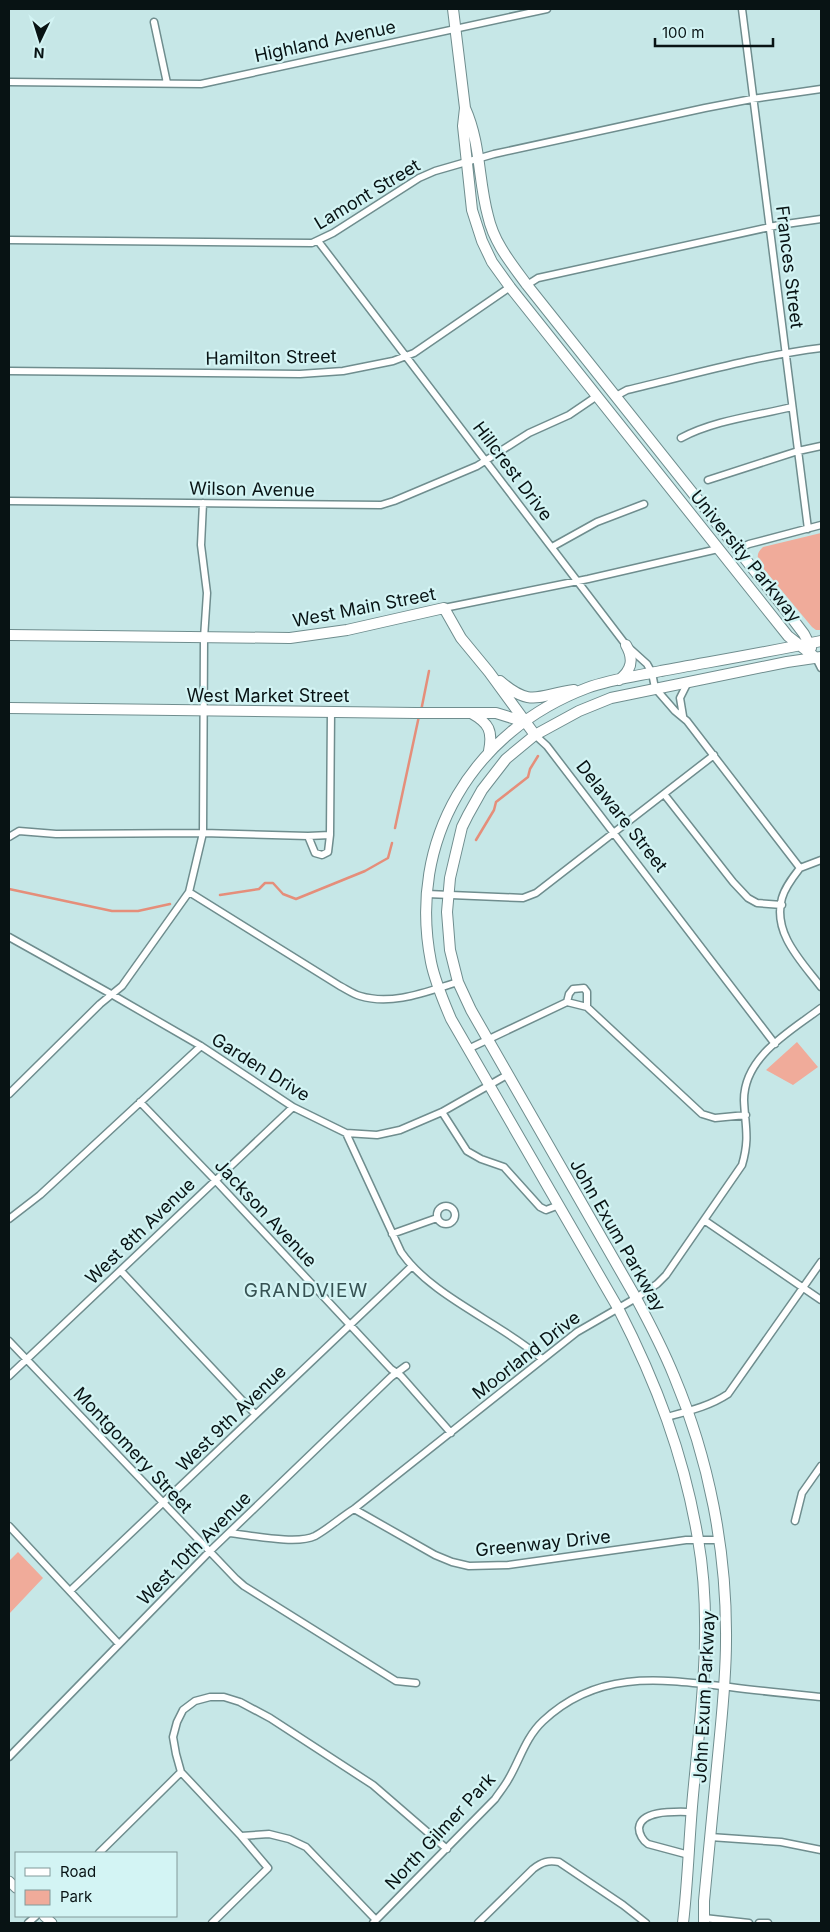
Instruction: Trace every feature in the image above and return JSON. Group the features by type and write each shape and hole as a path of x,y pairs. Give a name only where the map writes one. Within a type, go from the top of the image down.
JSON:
{"main road":[{"name":"University Parkway","path":"453,9 465,108 463,126 471,201 476,227 492,262 788,636 804,644 818,658"},
{"name":"University Parkway","path":"465,108 474,126 483,194 492,229 505,255 526,285 804,634 804,644"},
{"name":"West Main Street","path":"9,635 290,638 311,636 410,617 444,608"},
{"name":"Delaware Street","path":"444,608 461,638 489,672 535,735"},
{"path":"619,680 821,641"},
{"path":"619,680 627,674 632,663 632,655 626,645"},
{"path":"656,688 818,658"},
{"path":"489,672 517,695 525,697 535,698 588,688"},
{"name":"John Exum Parkway","path":"619,680 588,688 560,700 525,722 490,751 471,773 450,807 436,840 427,894 428,942 438,988 451,1019 618,1308 641,1353 667,1416 684,1471 699,1540 704,1604 704,1684 683,1923"},
{"name":"John Exum Parkway","path":"656,688 611,698 579,711 535,735 506,760 482,790 462,827 448,895 448,928 450,950 458,982 471,1010 636,1298 660,1344 675,1378 703,1461 719,1540 725,1598 726,1642 724,1686 704,1901 704,1921"},
{"path":"496,713 503,711 507,707 506,696"},
{"name":"West Market Street","path":"9,708 496,713 525,722"},
{"path":"470,713 481,718 488,727 492,735 490,751"}],"street":[{"name":"Highland Avenue","path":"9,82 201,84 547,9"},
{"name":"Frances Street","path":"742,9 808,529"},
{"path":"154,22 167,83"},
{"name":"Lamont Street","path":"9,240 312,243 333,233 426,174 479,158 752,99 821,89"},
{"path":"526,285 538,278 769,227 821,219"},
{"name":"Hillcrest Drive","path":"318,241 626,645 647,664 652,673 656,688 675,711 683,716 800,868"},
{"name":"Hamilton Street","path":"9,370 328,373 394,361 414,353 510,287"},
{"path":"616,396 627,390 786,353 821,348"},
{"name":"Wilson Avenue","path":"9,501 381,505 394,502 477,466 529,433 568,415 597,396"},
{"path":"681,438 693,432 733,420 792,407"},
{"path":"708,480 798,451 821,446"},
{"path":"9,1094 111,994 122,986 189,892 202,834 206,592 201,545 203,503"},
{"path":"552,547 597,522 644,504"},
{"path":"738,549 821,525"},
{"name":"West Main Street","path":"444,608 579,581 718,549"},
{"path":"818,658 821,668"},
{"path":"683,716 680,698 688,681"},
{"path":"308,836 315,853 322,855 328,852 330,835 331,712"},
{"name":"Delaware Street","path":"535,735 546,744 775,1044"},
{"path":"427,894 523,898 536,893 714,755"},
{"path":"664,794 732,882 748,898 757,903 782,905"},
{"path":"9,837 19,831 56,834 330,835"},
{"path":"821,860 800,868 782,898 780,917 784,933 792,948 821,987"},
{"path":"189,892 340,986 360,996 380,1000 399,998 458,982"},
{"name":"Garden Drive","path":"9,937 201,1046 293,1107 346,1133 377,1135 400,1130 442,1112 488,1084 507,1075"},
{"path":"568,1002 569,994 573,989 584,988 587,992 587,1007"},
{"path":"468,1049 568,1002 587,1007 702,1114 715,1118 746,1115"},
{"name":"Moorland Drive","path":"228,1533 291,1540 315,1536 354,1509 577,1332 657,1284 666,1275 742,1165 748,1134 744,1098 751,1070 761,1056 821,1008"},
{"path":"9,1219 40,1195 201,1046"},
{"name":"Jackson Avenue","path":"140,1102 352,1325 451,1433"},
{"name":"West 8th Avenue","path":"9,1376 293,1107"},
{"path":"442,1112 467,1151 481,1159 504,1167 540,1207 546,1210 559,1205"},
{"path":"346,1133 392,1234 411,1266 433,1285 542,1359"},
{"path":"392,1234 437,1218"},
{"path":"704,1220 821,1300"},
{"path":"667,1416 687,1412 717,1401 728,1394 821,1262"},
{"name":"West 9th Avenue","path":"70,1591 352,1325 411,1266"},
{"path":"121,1271 256,1414"},
{"name":"Montgomery Street","path":"9,1341 209,1552 244,1586 396,1681 416,1683"},
{"name":"West 10th Avenue","path":"9,1757 228,1533 396,1373 406,1366"},
{"path":"795,1521 802,1493 821,1466"},
{"name":"Greenway Drive","path":"354,1509 435,1555 469,1566 508,1565 686,1540 719,1540"},
{"path":"9,1526 119,1644"},
{"name":"North Gilmer Park","path":"374,1921 495,1799 508,1781 526,1742 542,1722 562,1705 589,1691 612,1683 640,1680 704,1684 821,1697"},
{"path":"212,1923 268,1868 181,1772 173,1737 176,1722 183,1710 195,1700 210,1696 224,1697 240,1702 270,1718 373,1784 447,1849"},
{"path":"99,1852 181,1772"},
{"path":"689,1855 648,1844 644,1841 639,1829 641,1822 646,1817 654,1814 692,1812"},
{"path":"241,1836 269,1834 289,1839 306,1847 374,1921"},
{"path":"710,1837 781,1842 821,1850"},
{"path":"478,1923 540,1863 552,1861 559,1862 646,1923"},
{"path":"704,1921 749,1923"},
{"path":"759,1923 768,1923"}],"green space":[{"path":"821,533 821,630 816,630 763,568 758,557 763,547"},
{"path":"797,1042 818,1067 793,1085 766,1070"},
{"path":"18,1552 43,1578 9,1614 9,1561"}],"waterway":[{"path":"421,711 429,671"},
{"path":"395,828 419,716"},
{"path":"476,840 494,810 496,802 528,777 530,769 538,756"},
{"path":"220,895 259,889 265,883 273,883 283,894 296,899 365,871 388,858 392,843"},
{"path":"9,889 112,911 138,911 170,904"}],"district":[{"name":"GRANDVIEW","path":"306,1290"}]}
